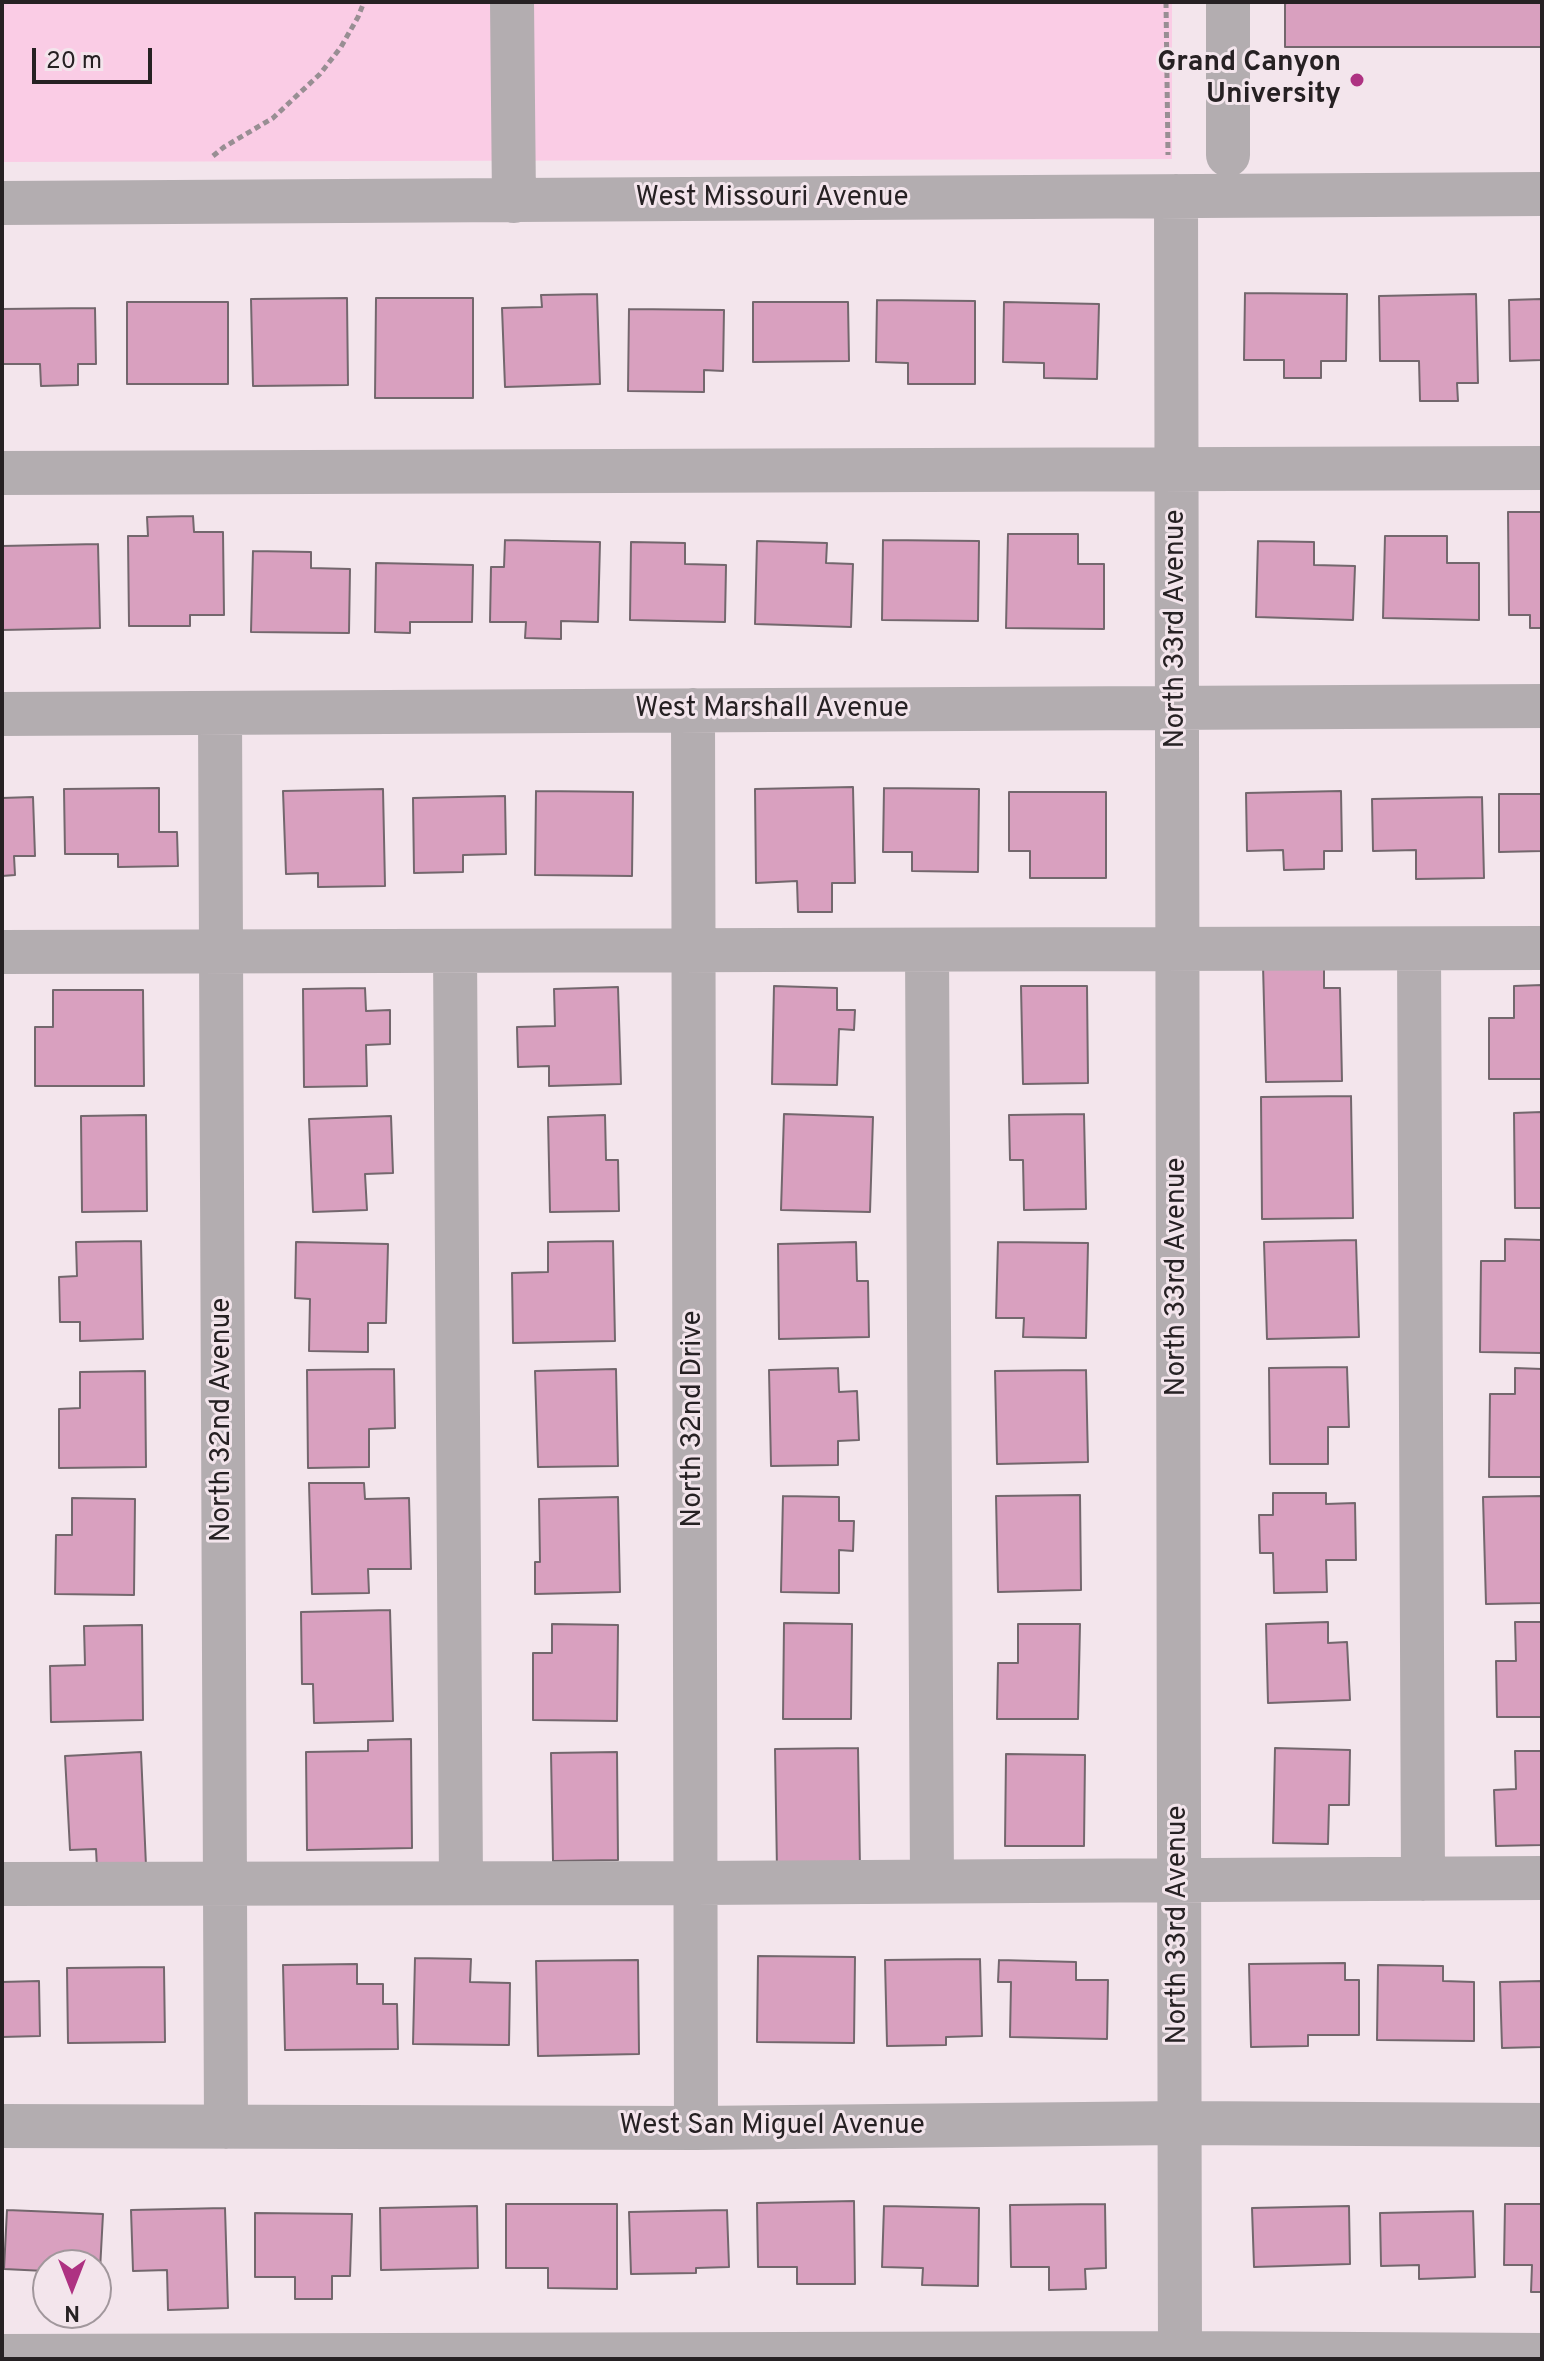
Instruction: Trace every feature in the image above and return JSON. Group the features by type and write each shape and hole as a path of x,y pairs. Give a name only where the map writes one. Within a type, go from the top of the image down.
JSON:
{"street":[{"path":"512,2 514,201"},
{"path":"1228,2 1228,135"},
{"name":"West Missouri Avenue","path":"2,203 514,201 1172,176 1542,194"},
{"name":"North 33rd Avenue","path":"1172,176 1178,708 1180,2356"},
{"path":"2,473 1542,468"},
{"name":"West Marshall Avenue","path":"2,714 1542,706"},
{"name":"North 32nd Drive","path":"693,710 696,2128"},
{"name":"North 32nd Avenue","path":"220,713 226,2127"},
{"path":"2,952 1542,948"},
{"path":"1419,949 1423,1879"},
{"path":"927,950 932,1881"},
{"path":"455,951 461,1883"},
{"path":"2,1884 1542,1878"},
{"name":"West San Miguel Avenue","path":"2,2126 696,2128 1180,2123 1542,2125"},
{"path":"2,2356 1542,2355"}],"path":[{"path":"213,156 273,118 320,74 341,47 364,2"},
{"path":"1166,2 1172,176"}],"shaded area":[{"path":"2,2 1172,2 1172,159 2,162"}],"building":[{"path":"1542,2 1542,47 1285,47 1285,4"},
{"path":"1245,293 1347,294 1346,361 1321,361 1321,378 1284,378 1284,360 1244,360"},
{"path":"597,294 600,384 505,387 502,308 542,307 541,295"},
{"path":"1476,294 1478,383 1457,383 1458,401 1420,401 1419,361 1380,361 1379,296"},
{"path":"347,298 348,385 253,386 251,299"},
{"path":"376,298 473,298 473,398 375,398"},
{"path":"1542,299 1542,360 1510,361 1509,300"},
{"path":"877,300 975,301 975,384 908,384 908,363 876,362"},
{"path":"127,302 228,302 228,384 127,384"},
{"path":"753,302 848,302 849,361 753,362"},
{"path":"1004,302 1099,304 1097,379 1044,378 1044,363 1003,362"},
{"path":"95,308 96,364 78,364 78,385 41,386 40,364 3,364 2,309"},
{"path":"629,309 724,310 723,371 704,370 704,392 628,391"},
{"path":"1508,512 1542,512 1542,628 1530,628 1530,615 1509,615"},
{"path":"193,516 194,532 223,532 224,615 190,615 190,626 129,626 128,536 148,536 147,517"},
{"path":"1008,534 1078,534 1078,564 1104,564 1104,629 1006,628"},
{"path":"1385,536 1447,536 1447,563 1479,563 1479,620 1383,618"},
{"path":"505,540 600,542 598,622 561,621 561,639 525,638 526,622 490,622 491,567 504,567"},
{"path":"883,540 979,541 978,621 882,620"},
{"path":"757,541 827,543 826,563 853,564 851,627 755,624"},
{"path":"1258,541 1314,542 1314,565 1355,566 1353,620 1256,617"},
{"path":"631,542 685,543 685,564 726,565 725,622 630,620"},
{"path":"98,544 100,628 2,630 2,546"},
{"path":"253,551 311,552 311,568 350,569 349,633 251,632"},
{"path":"376,563 473,565 472,622 410,622 410,633 375,632"},
{"path":"853,787 855,883 832,883 832,912 798,912 797,881 756,883 755,789"},
{"path":"159,788 159,832 177,832 178,866 118,867 118,854 65,854 64,789"},
{"path":"884,788 979,789 978,872 912,871 912,852 883,852"},
{"path":"383,789 385,886 318,887 318,873 286,874 283,791"},
{"path":"536,791 633,792 632,876 535,875"},
{"path":"1341,791 1342,851 1324,851 1324,869 1284,870 1283,850 1247,851 1246,793"},
{"path":"1009,792 1106,792 1106,878 1030,878 1030,851 1009,851"},
{"path":"1499,794 1542,794 1542,851 1499,852"},
{"path":"505,796 506,854 463,855 463,872 414,873 413,798"},
{"path":"33,797 35,856 14,856 15,875 2,876 2,798"},
{"path":"1482,797 1484,878 1416,879 1416,850 1373,851 1372,799"},
{"path":"1324,963 1324,988 1340,988 1342,1081 1266,1082 1263,965"},
{"path":"1542,985 1542,1079 1489,1079 1489,1018 1514,1018 1514,986"},
{"path":"774,986 837,988 837,1010 855,1010 854,1030 839,1029 837,1085 772,1084"},
{"path":"1021,986 1087,986 1088,1083 1023,1084"},
{"path":"618,987 621,1084 549,1086 549,1066 518,1067 517,1027 555,1026 554,989"},
{"path":"365,988 366,1011 390,1010 390,1044 366,1045 367,1086 304,1087 303,989"},
{"path":"53,990 143,990 144,1086 35,1086 35,1027 53,1027"},
{"path":"1351,1096 1353,1218 1262,1219 1261,1097"},
{"path":"1542,1112 1542,1208 1515,1208 1514,1113"},
{"path":"784,1114 873,1117 870,1212 781,1210"},
{"path":"1084,1114 1086,1209 1024,1210 1023,1160 1010,1160 1009,1115"},
{"path":"146,1115 147,1211 82,1212 81,1116"},
{"path":"605,1115 606,1160 618,1160 619,1211 550,1212 548,1117"},
{"path":"391,1116 393,1173 365,1174 367,1210 313,1212 309,1119"},
{"path":"1505,1239 1542,1240 1542,1353 1480,1352 1481,1261 1505,1261"},
{"path":"1356,1240 1359,1337 1267,1339 1264,1242"},
{"path":"141,1241 143,1339 80,1341 80,1322 60,1322 59,1277 77,1276 76,1242"},
{"path":"613,1241 615,1341 513,1343 512,1273 548,1272 548,1242"},
{"path":"296,1242 388,1244 386,1323 368,1323 368,1352 309,1351 310,1299 295,1298"},
{"path":"856,1242 857,1281 868,1281 869,1337 779,1339 778,1244"},
{"path":"998,1242 1088,1243 1086,1338 1023,1337 1024,1318 996,1318"},
{"path":"1347,1367 1349,1427 1328,1427 1328,1464 1270,1464 1269,1368"},
{"path":"838,1368 839,1392 857,1391 859,1440 838,1441 838,1465 771,1466 769,1370"},
{"path":"1515,1368 1542,1369 1542,1477 1489,1477 1490,1394 1515,1394"},
{"path":"394,1369 395,1428 369,1429 369,1467 308,1468 307,1370"},
{"path":"616,1369 618,1466 538,1467 535,1371"},
{"path":"1086,1370 1088,1462 997,1464 995,1371"},
{"path":"145,1371 146,1467 59,1468 59,1409 80,1408 80,1372"},
{"path":"309,1483 364,1483 365,1499 409,1498 411,1569 368,1569 369,1593 312,1594"},
{"path":"1273,1493 1326,1493 1326,1504 1355,1503 1356,1560 1326,1560 1327,1592 1274,1593 1273,1553 1260,1553 1259,1515 1273,1515"},
{"path":"1080,1495 1081,1590 998,1592 996,1496"},
{"path":"783,1496 839,1497 839,1521 854,1521 853,1551 839,1550 839,1593 781,1592"},
{"path":"1542,1496 1542,1603 1486,1604 1483,1497"},
{"path":"618,1497 620,1592 535,1594 535,1562 540,1562 539,1499"},
{"path":"72,1498 135,1499 134,1595 55,1594 56,1535 72,1535"},
{"path":"390,1610 393,1721 314,1723 313,1684 302,1684 301,1612"},
{"path":"1328,1622 1328,1643 1347,1642 1350,1700 1268,1703 1266,1624"},
{"path":"1515,1622 1542,1622 1542,1717 1497,1717 1496,1661 1516,1661"},
{"path":"784,1623 852,1624 851,1719 783,1719"},
{"path":"552,1624 618,1625 617,1721 533,1720 533,1653 552,1653"},
{"path":"1018,1624 1080,1624 1078,1719 997,1719 998,1663 1018,1663"},
{"path":"142,1625 143,1720 51,1722 50,1666 85,1665 84,1626"},
{"path":"411,1739 412,1848 307,1850 306,1752 368,1751 368,1740"},
{"path":"858,1748 860,1869 777,1870 775,1749"},
{"path":"1275,1748 1350,1750 1349,1805 1329,1805 1328,1844 1273,1843"},
{"path":"1515,1751 1542,1751 1542,1845 1496,1846 1494,1790 1516,1789"},
{"path":"141,1752 146,1866 97,1868 96,1849 70,1850 65,1756"},
{"path":"617,1752 618,1860 553,1861 551,1753"},
{"path":"1006,1754 1085,1755 1084,1846 1005,1846"},
{"path":"758,1956 855,1957 854,2043 757,2042"},
{"path":"415,1958 471,1959 470,1982 510,1983 509,2045 413,2044"},
{"path":"980,1959 982,2036 946,2037 946,2045 887,2046 885,1960"},
{"path":"638,1960 639,2054 538,2056 536,1961"},
{"path":"999,1960 1076,1962 1076,1980 1108,1980 1107,2039 1010,2037 1011,1982 998,1982"},
{"path":"1345,1963 1345,1980 1359,1980 1359,2035 1308,2035 1308,2046 1251,2047 1249,1964"},
{"path":"357,1964 357,1984 383,1984 383,2004 397,2004 398,2049 285,2050 283,1965"},
{"path":"1378,1965 1443,1966 1443,1981 1474,1982 1474,2041 1377,2040"},
{"path":"164,1967 165,2042 68,2043 67,1968"},
{"path":"39,1981 40,2036 2,2037 2,1982"},
{"path":"1542,1981 1542,2047 1502,2048 1500,1982"},
{"path":"854,2201 855,2284 797,2284 797,2267 758,2267 757,2203"},
{"path":"506,2204 617,2204 617,2289 548,2288 548,2268 506,2268"},
{"path":"1105,2204 1106,2268 1085,2269 1086,2289 1049,2290 1049,2267 1011,2267 1010,2205"},
{"path":"1505,2204 1542,2204 1542,2292 1531,2292 1532,2265 1504,2265"},
{"path":"477,2206 478,2268 381,2270 380,2208"},
{"path":"884,2206 979,2208 978,2286 922,2285 923,2268 882,2267"},
{"path":"1349,2206 1350,2264 1254,2267 1252,2208"},
{"path":"225,2208 228,2308 168,2310 167,2270 133,2271 131,2210"},
{"path":"7,2210 103,2214 101,2249 32,2249 32,2270 4,2269"},
{"path":"727,2210 729,2267 696,2268 696,2273 631,2274 629,2212"},
{"path":"1473,2211 1475,2277 1419,2279 1419,2265 1381,2266 1380,2213"},
{"path":"255,2213 352,2214 350,2276 332,2276 332,2299 295,2299 295,2277 255,2277"}],"place":[{"name":"Grand Canyon University","path":"1357,80"}]}
